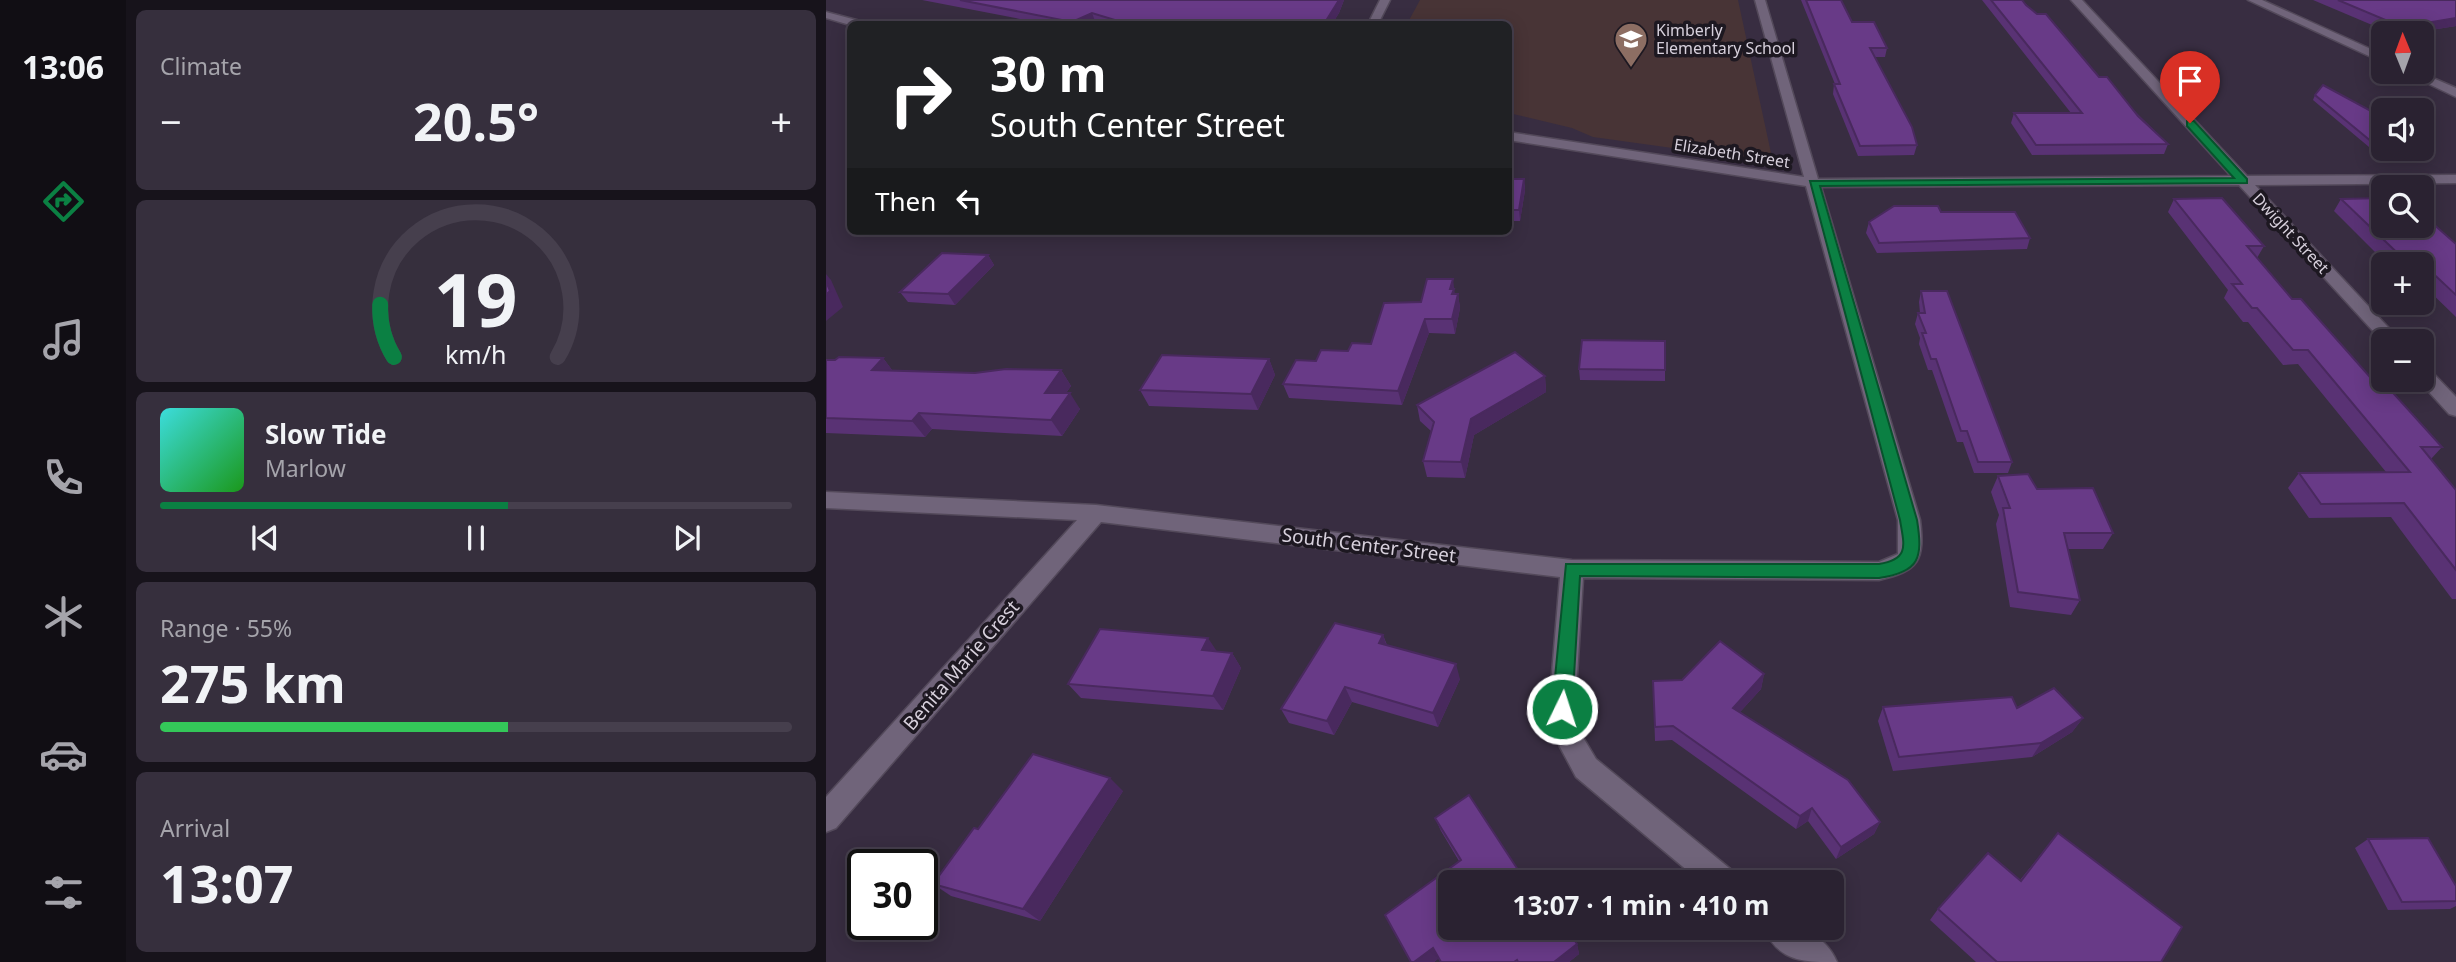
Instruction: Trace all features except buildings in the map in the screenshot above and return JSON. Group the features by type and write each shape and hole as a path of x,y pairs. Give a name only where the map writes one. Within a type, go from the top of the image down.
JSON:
{"street":[{"path":"1374,21 1385,0"},
{"path":"1760,0 1814,183"},
{"name":"Dwight Street","path":"2076,0 2381,329"},
{"path":"2253,0 2371,54"},
{"path":"826,15 849,21"},
{"path":"2434,83 2456,93"},
{"name":"Elizabeth Street","path":"1512,137 1814,183 2456,179"},
{"name":"South Center Street","path":"826,500 1096,513 1572,569 1879,571 1897,568 1909,559 1912,546 1909,520 1814,183"},
{"path":"2434,386 2456,409"},
{"name":"Benita Marie Crest","path":"826,818 1096,513"},
{"path":"1572,569 1562,709 1569,738 1587,768 1710,870"},
{"path":"1794,940 1821,962"}],"shaded area":[{"name":"Kimberly Elementary School","path":"1420,0 1738,0 1771,153 1759,160 1593,137 1572,128 1512,114 1512,21 1409,21"}],"place":[{"name":"Kimberly Elementary School","path":"1631,69"}],"route":[{"path":"1562,709 1572,569 1879,571 1897,568 1909,559 1912,546 1909,520 1814,183 2243,181 2190,123"}]}
